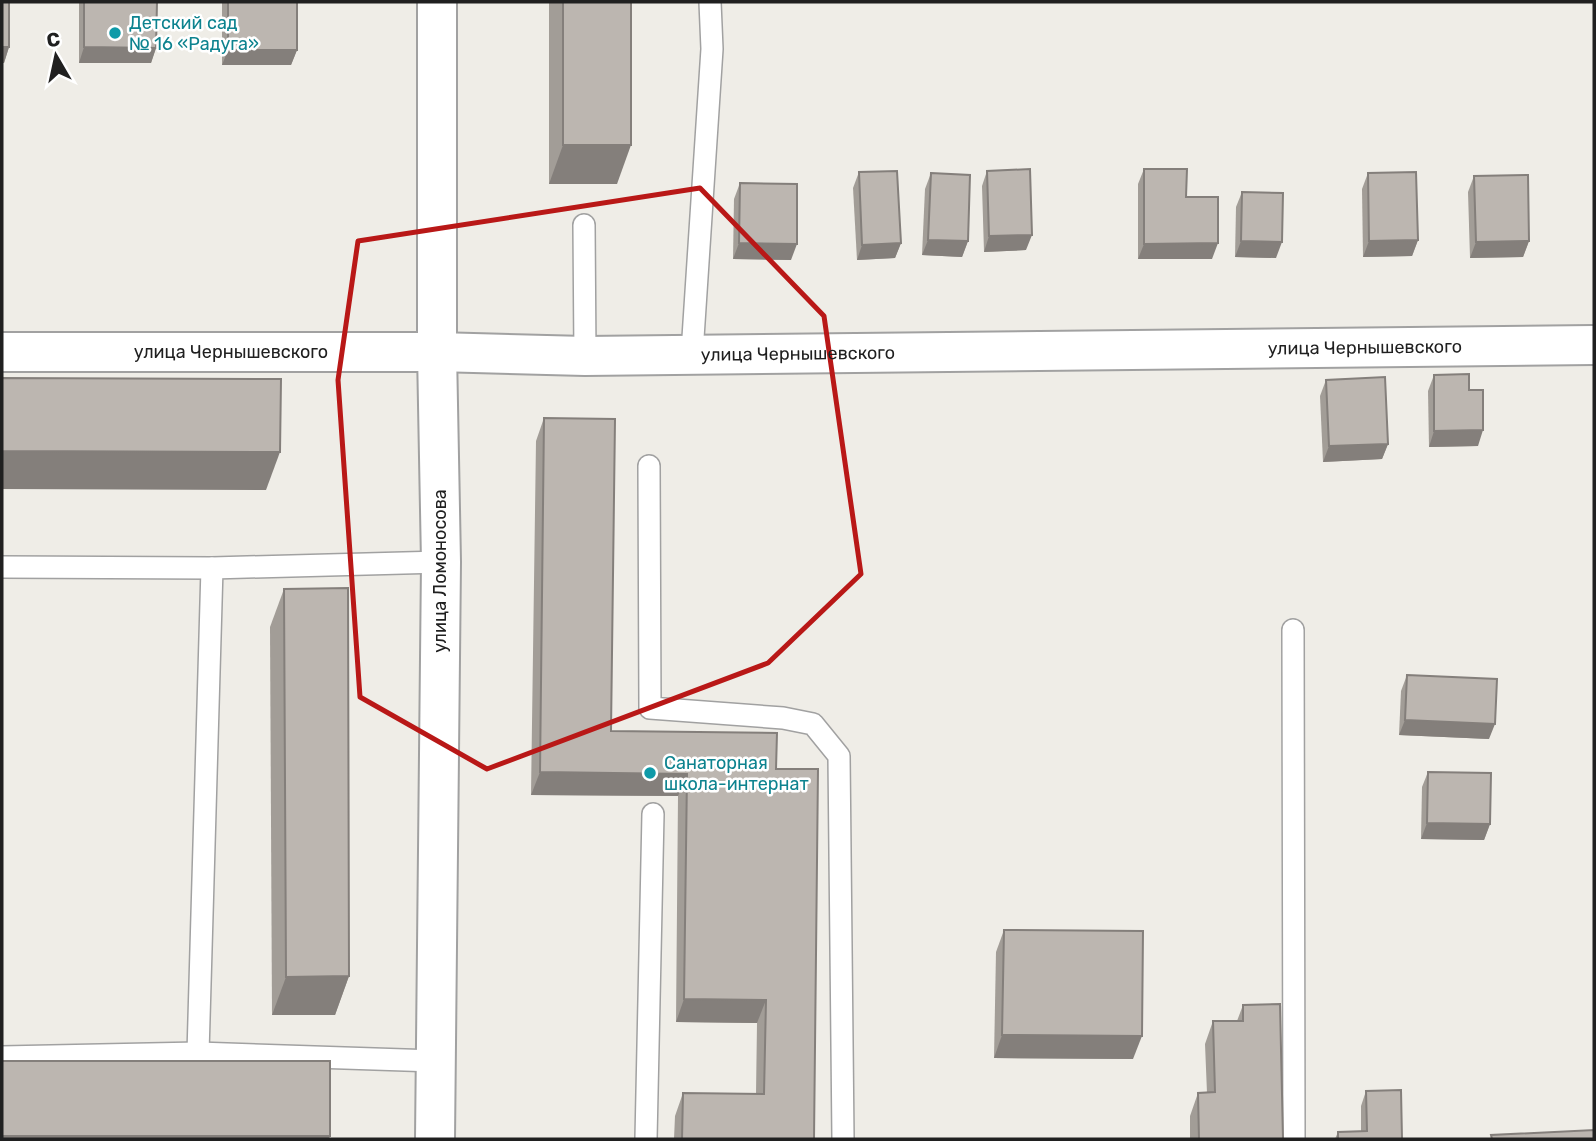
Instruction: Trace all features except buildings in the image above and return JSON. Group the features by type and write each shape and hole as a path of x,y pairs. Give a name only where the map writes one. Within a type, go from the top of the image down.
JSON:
{"street":[{"name":"улица Ломоносова","path":"435,1139 441,562 437,352 437,2"},
{"name":"улица Чернышевского","path":"2,352 437,352 584,356 1594,345"}],"lane":[{"path":"692,354 712,49 710,2"},
{"path":"584,225 584,356"},
{"path":"649,466 650,708 783,718 813,724 839,756 843,1139"},
{"path":"2,567 212,568 441,562"},
{"path":"198,1054 212,568"},
{"path":"1293,630 1294,1139"},
{"path":"646,1139 653,814"},
{"path":"2,1057 198,1054 435,1061"}],"highlighted area":[{"path":"700,188 824,316 861,574 768,663 487,769 360,697 338,380 358,241"}],"place":[{"name":"Детский сад № 16 «Радуга»","path":"115,33"},
{"name":"Санаторная школа-интернат","path":"650,773"}]}
